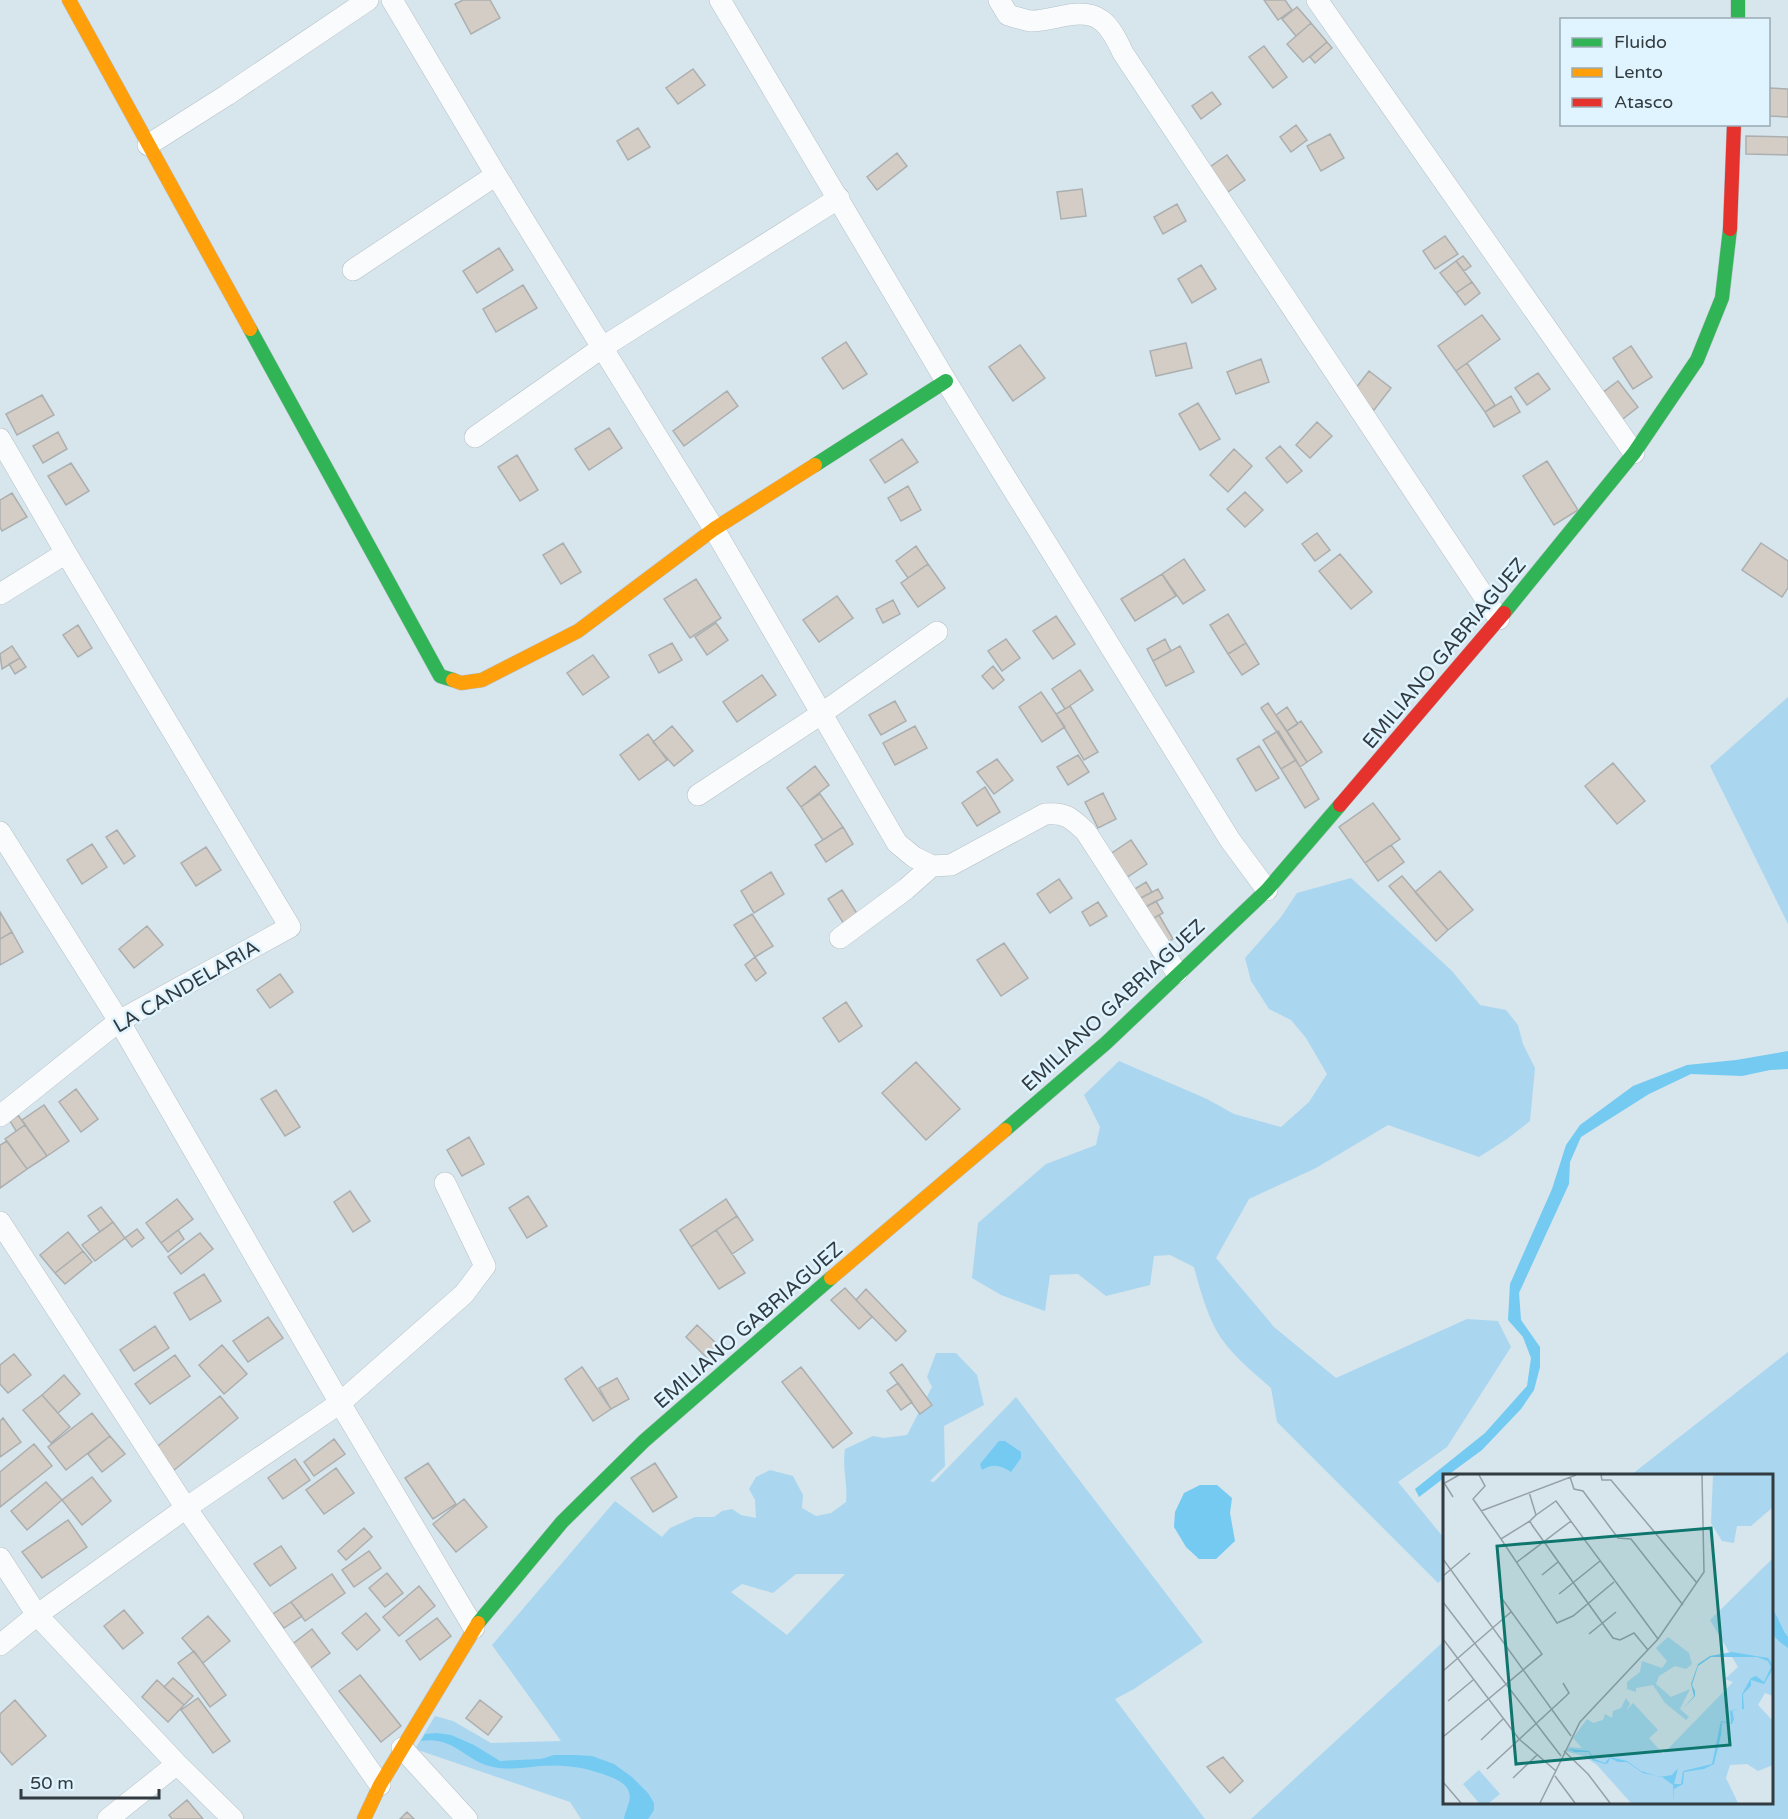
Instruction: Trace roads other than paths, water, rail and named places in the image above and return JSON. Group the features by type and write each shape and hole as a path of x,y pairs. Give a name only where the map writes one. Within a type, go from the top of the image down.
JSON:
{"main road":[{"path":"69,0 440,676 461,683 482,680 578,631 714,529 946,381"},
{"path":"1738,0 1738,18"},
{"name":"EMILIANO GABRIAGUEZ","path":"364,1819 380,1785 474,1628 562,1522 644,1441 1106,1043 1266,890 1499,619 1634,453 1697,360 1722,298 1732,214 1734,126"}],"street":[{"path":"148,145 368,0"},
{"path":"392,0 496,175 714,529 897,843 914,857 932,866 951,865 1045,814 1058,813 1070,817 1086,832 1177,973"},
{"path":"720,0 946,381 1230,840 1266,890"},
{"path":"999,0 1008,15 1031,21 1071,14 1086,14 1103,20 1499,619"},
{"path":"1317,0 1634,453"},
{"path":"353,270 496,175"},
{"path":"475,437 603,347 839,198"},
{"path":"0,439 66,553 0,594"},
{"name":"LA CANDELARIA","path":"0,1116 119,1022 290,927 66,553"},
{"path":"698,795 821,714 937,632"},
{"path":"0,832 119,1022 340,1403 474,1628"},
{"path":"840,938 906,889 932,866"},
{"path":"0,1645 37,1615 186,1508 340,1403 464,1294 485,1266 445,1183"},
{"path":"0,1222 186,1508 380,1785"},
{"path":"0,1558 37,1615 177,1764 233,1819"},
{"path":"402,1748 468,1819"},
{"path":"108,1819 177,1764"}]}
